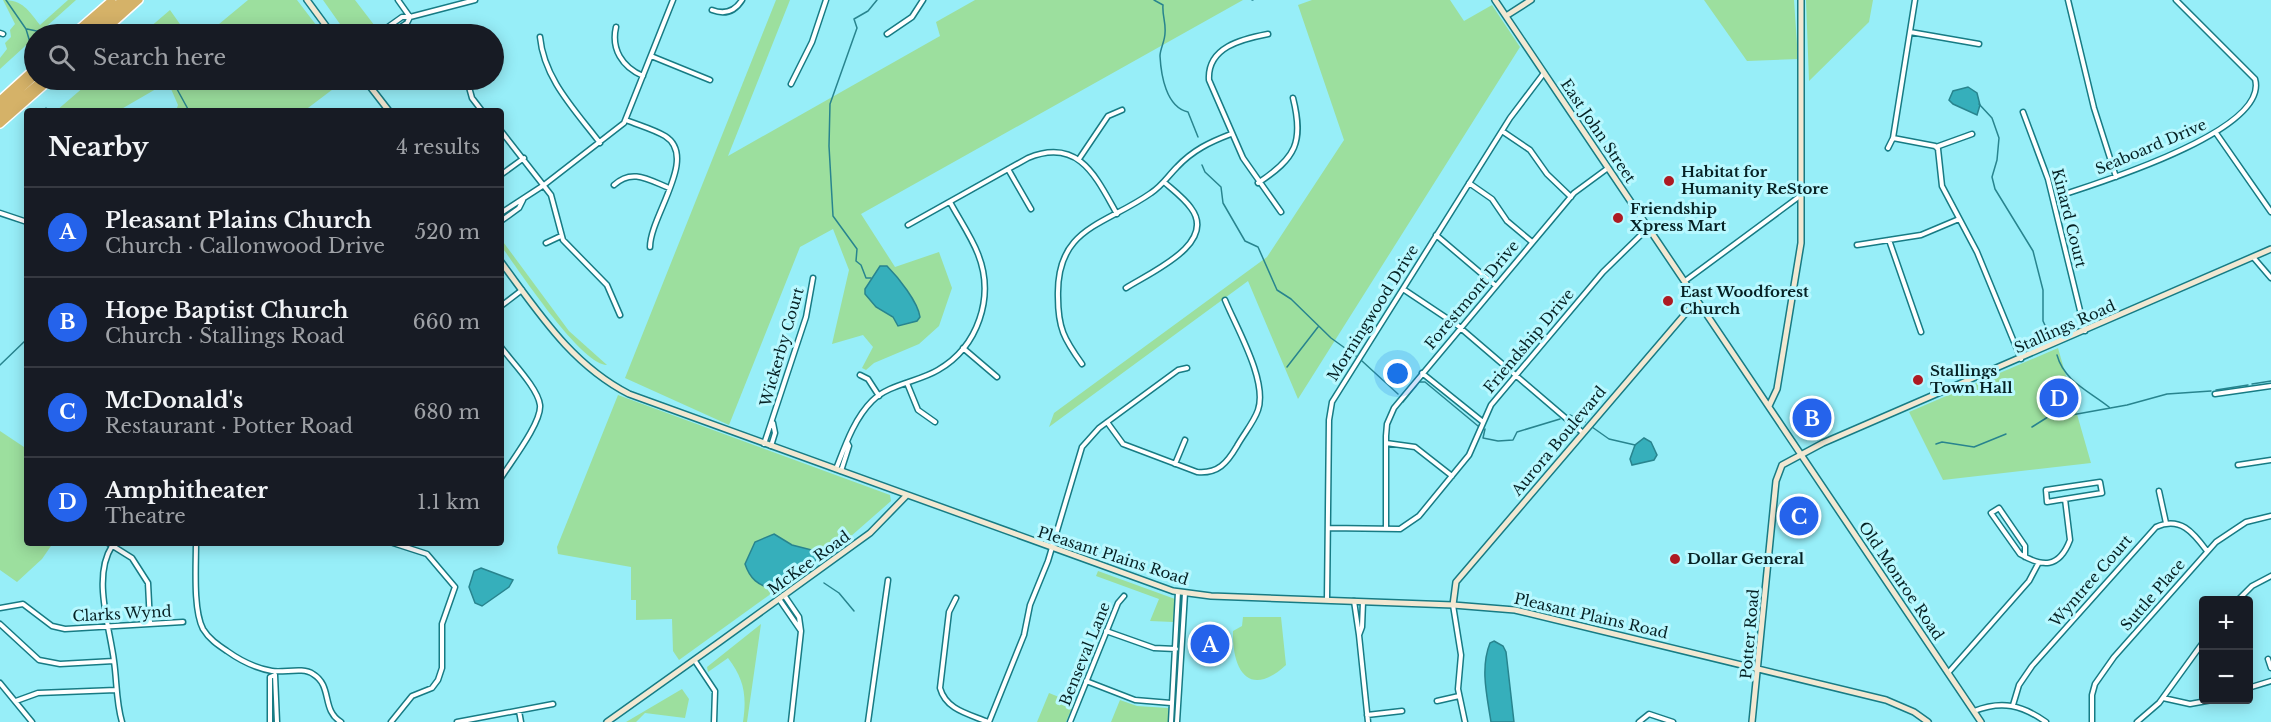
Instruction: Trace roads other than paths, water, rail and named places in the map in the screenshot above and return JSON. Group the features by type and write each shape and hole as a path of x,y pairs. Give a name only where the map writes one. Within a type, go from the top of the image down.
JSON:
{"highway":[{"path":"85,24 112,0"},
{"path":"94,24 120,0"},
{"path":"103,24 131,0"},
{"path":"112,24 139,0"},
{"path":"0,100 24,78"},
{"path":"0,108 24,86"},
{"path":"0,116 30,90"},
{"path":"0,124 39,90"}],"street":[{"path":"308,0 326,24"},
{"path":"399,0 410,17"},
{"path":"392,24 402,17 410,17 475,0"},
{"path":"504,211 544,185 620,128 626,120 673,0"},
{"path":"712,10 726,12 734,9 742,0"},
{"path":"791,84 812,42 826,0"},
{"path":"887,34 912,17 923,0"},
{"name":"East John Street","path":"1495,0 1801,454"},
{"path":"1506,16 1530,0"},
{"path":"1769,406 1777,389 1798,268 1801,196 1801,0"},
{"path":"1888,148 1893,138 1915,0"},
{"path":"2068,0 2097,118 2116,177"},
{"name":"Seaboard Drive","path":"2059,196 2116,177 2216,133 2244,108 2254,95 2255,79 2176,0"},
{"path":"404,24 410,17"},
{"path":"616,27 613,41 617,53 627,67 643,76"},
{"path":"1910,32 1979,44"},
{"path":"1268,34 1238,41 1219,52 1210,66 1209,80 1231,134 1258,183 1281,212"},
{"path":"540,37 544,63 550,76 600,143"},
{"path":"651,56 711,80"},
{"name":"Morningwood Drive","path":"1327,600 1331,407 1502,131 1525,95 1544,72"},
{"path":"373,90 387,108"},
{"path":"470,90 479,108"},
{"path":"1258,183 1288,160 1295,148 1299,121 1293,98"},
{"path":"1079,159 1108,117 1122,110"},
{"name":"Kinard Court","path":"2024,112 2048,179 2085,331"},
{"path":"626,120 664,136 671,142 677,153 678,164 652,231 650,247"},
{"path":"1502,131 1530,150 1547,174 1571,197"},
{"path":"2216,133 2271,212"},
{"path":"504,134 552,198 561,236 607,285 620,315"},
{"path":"1082,364 1067,342 1059,323 1059,266 1072,242 1148,196 1197,149 1231,134"},
{"path":"1893,138 1936,147 1972,134"},
{"path":"1936,147 1941,186 1977,252 2021,359"},
{"path":"908,225 1028,158 1048,152 1066,153 1079,159 1096,176 1117,214"},
{"path":"504,173 524,158"},
{"name":"Forestmont Drive","path":"1386,529 1386,443 1391,413 1571,197 1608,168"},
{"path":"1008,169 1031,209"},
{"path":"614,185 625,176 634,175 669,188"},
{"path":"1125,288 1185,250 1195,238 1197,224 1192,209 1164,182"},
{"path":"1469,183 1489,196 1511,224 1532,242"},
{"path":"1685,281 1801,196"},
{"path":"504,219 519,208 523,199"},
{"path":"838,470 849,446 847,441 860,416 879,396 937,370 963,348 981,316 984,280 978,254 950,202"},
{"path":"0,213 24,221"},
{"path":"1857,245 1921,235 1959,219"},
{"name":"Friendship Drive","path":"1328,528 1400,529 1411,523 1469,455 1491,405 1603,272 1649,227"},
{"path":"546,243 561,236"},
{"path":"1436,236 1496,286"},
{"path":"1889,240 1921,332"},
{"name":"Stallings Road","path":"1801,454 2271,249"},
{"path":"2253,257 2271,278"},
{"name":"Pleasant Plains Road","path":"504,266 570,352 606,382 640,399 1051,549 1181,593 1498,607 1541,615 1886,700 1928,722"},
{"name":"Wickerby Court","path":"764,444 806,317 813,278"},
{"path":"1403,289 1460,328 1582,432"},
{"path":"504,304 522,290"},
{"path":"1107,422 1123,444 1197,472 1207,473 1217,470 1229,459 1258,411 1260,397 1257,377 1225,300"},
{"name":"Aurora Boulevard","path":"1453,605 1456,582 1697,300"},
{"path":"963,348 998,377"},
{"path":"504,351 536,393 540,405 538,417 504,471"},
{"path":"956,598 949,612 940,687 949,704 989,722 1021,644 1032,597 1051,549 1082,447 1090,436 1107,422 1178,370 1187,368"},
{"path":"1422,373 1483,422"},
{"path":"860,375 868,379 879,396"},
{"path":"907,383 918,410 935,422"},
{"path":"2215,394 2271,386"},
{"name":"Wickerby Court","path":"771,446 775,433 773,422"},
{"path":"1175,464 1185,440"},
{"path":"1386,443 1415,447 1452,477"},
{"name":"Potter Road","path":"1752,722 1778,471 1788,460 1801,454"},
{"name":"Old Monroe Road","path":"1801,454 1981,722"},
{"path":"2238,465 2271,460"},
{"path":"2100,482 2102,493 2065,500 2048,502 2046,490 2100,482"},
{"path":"2159,491 2166,524 2180,524 2188,528 2207,551"},
{"name":"McKee Road","path":"607,722 875,529 908,495"},
{"path":"2025,556 2025,546 1999,508 1991,513 2014,548 2025,556 2038,564 2052,563 2068,546 2070,536 2065,500"},
{"name":"Suttle Place","path":"2092,722 2092,695 2100,674 2207,551 2235,527 2271,516"},
{"name":"Wyntree Court","path":"2013,705 2019,684 2032,666 2148,534 2166,524"},
{"path":"109,546 104,565 105,619 114,661 122,722"},
{"path":"113,546 132,558 148,583 150,623"},
{"path":"196,546 201,624 213,641 256,668 275,674 308,671 315,674 326,690 327,707 333,717 341,722"},
{"path":"391,722 412,696 432,688 442,668 442,624 454,596 455,583 427,554 402,546"},
{"path":"1948,673 2030,581 2038,564"},
{"path":"2242,596 2252,586 2271,576"},
{"path":"868,722 888,580"},
{"path":"1171,722 1181,593"},
{"path":"1177,722 1181,593"},
{"path":"784,595 799,617 801,631 791,722"},
{"name":"Benseval Lane","path":"1070,722 1118,603 1124,596"},
{"path":"779,599 801,631"},
{"path":"1354,601 1368,722"},
{"path":"1359,634 1362,627 1363,602"},
{"name":"Clarks Wynd","path":"0,608 23,604 56,628 183,622"},
{"path":"1453,605 1461,655 1460,696 1465,722"},
{"path":"0,624 39,660 60,664 114,661"},
{"path":"1106,631 1154,648 1176,649"},
{"name":"McKee Road","path":"666,680 718,643"},
{"path":"2137,722 2163,698 2199,647"},
{"path":"2268,659 2271,668"},
{"path":"695,661 715,691 714,722"},
{"path":"270,722 270,677 275,674"},
{"path":"275,674 277,722"},
{"path":"1086,681 1135,700 1172,703"},
{"path":"2253,686 2271,681"},
{"path":"0,683 32,722"},
{"path":"16,701 38,693 116,690"},
{"path":"269,696 276,696"},
{"path":"1437,701 1460,696"},
{"path":"2163,698 2190,704 2199,702"},
{"path":"457,722 553,704"},
{"path":"1973,711 1994,704 2013,705 2046,722"},
{"path":"519,711 521,722"},
{"path":"1367,715 1402,711"},
{"path":"1639,722 1649,714 1673,722"}],"water":[{"path":"1968,87 1977,93 1980,105 1977,115 1949,100 1953,91"},
{"path":"880,266 887,266 907,290 916,304 920,317 917,321 898,326 893,317 876,307 865,294 865,289"},
{"path":"1644,438 1651,442 1657,455 1654,460 1632,465 1630,459 1635,445"},
{"path":"774,534 792,545 816,551 818,559 794,577 772,589 755,581 745,564 755,542"},
{"path":"481,568 513,580 509,587 482,606 475,603 469,587 474,571"},
{"path":"1494,641 1503,646 1506,652 1514,722 1491,722 1486,692 1485,662 1490,643"}],"waterway":[{"path":"6,0 24,26"},
{"path":"871,278 866,278 861,265 856,261 857,249 833,216 829,146 830,104 857,28 854,19 868,11 877,0"},
{"path":"1154,0 1163,5 1165,33 1160,56 1166,89 1174,104 1188,112 1198,137"},
{"path":"177,90 187,108"},
{"path":"1979,104 1992,118 1999,138 1997,160 1992,177 1995,189 2033,251 2043,290 2043,321 2052,340"},
{"path":"1202,165 1205,172 1221,187 1223,203 1245,241 1258,247 1277,290 1291,299 1331,338 1356,356"},
{"path":"1287,367 1318,327"},
{"path":"0,365 24,342"},
{"path":"2057,355 2060,364 2071,379 2109,407"},
{"path":"1362,361 1398,394"},
{"path":"2252,384 2271,381"},
{"path":"1403,402 1419,382 1425,382 1478,426"},
{"path":"2216,390 2248,385"},
{"path":"2032,427 2051,415 2066,416 2127,405 2167,394 2211,391"},
{"path":"1570,415 1585,422"},
{"path":"1485,429 1483,438 1498,441 1513,440 1517,432 1560,419"},
{"path":"1592,427 1609,439 1635,445"},
{"path":"1936,444 1942,442 1974,447 2006,434"},
{"path":"824,583 839,593 854,611"}],"place":[{"name":"Habitat for Humanity ReStore","path":"1669,181"},
{"name":"Friendship Xpress Mart","path":"1618,218"},
{"name":"East Woodforest Church","path":"1668,301"},
{"name":"Stallings Town Hall","path":"1918,380"},
{"name":"Amphitheater","path":"2059,398"},
{"name":"Hope Baptist Church","path":"1812,418"},
{"name":"McDonald's","path":"1799,516"},
{"name":"Dollar General","path":"1675,559"},
{"name":"Pleasant Plains Church","path":"1210,644"}]}
